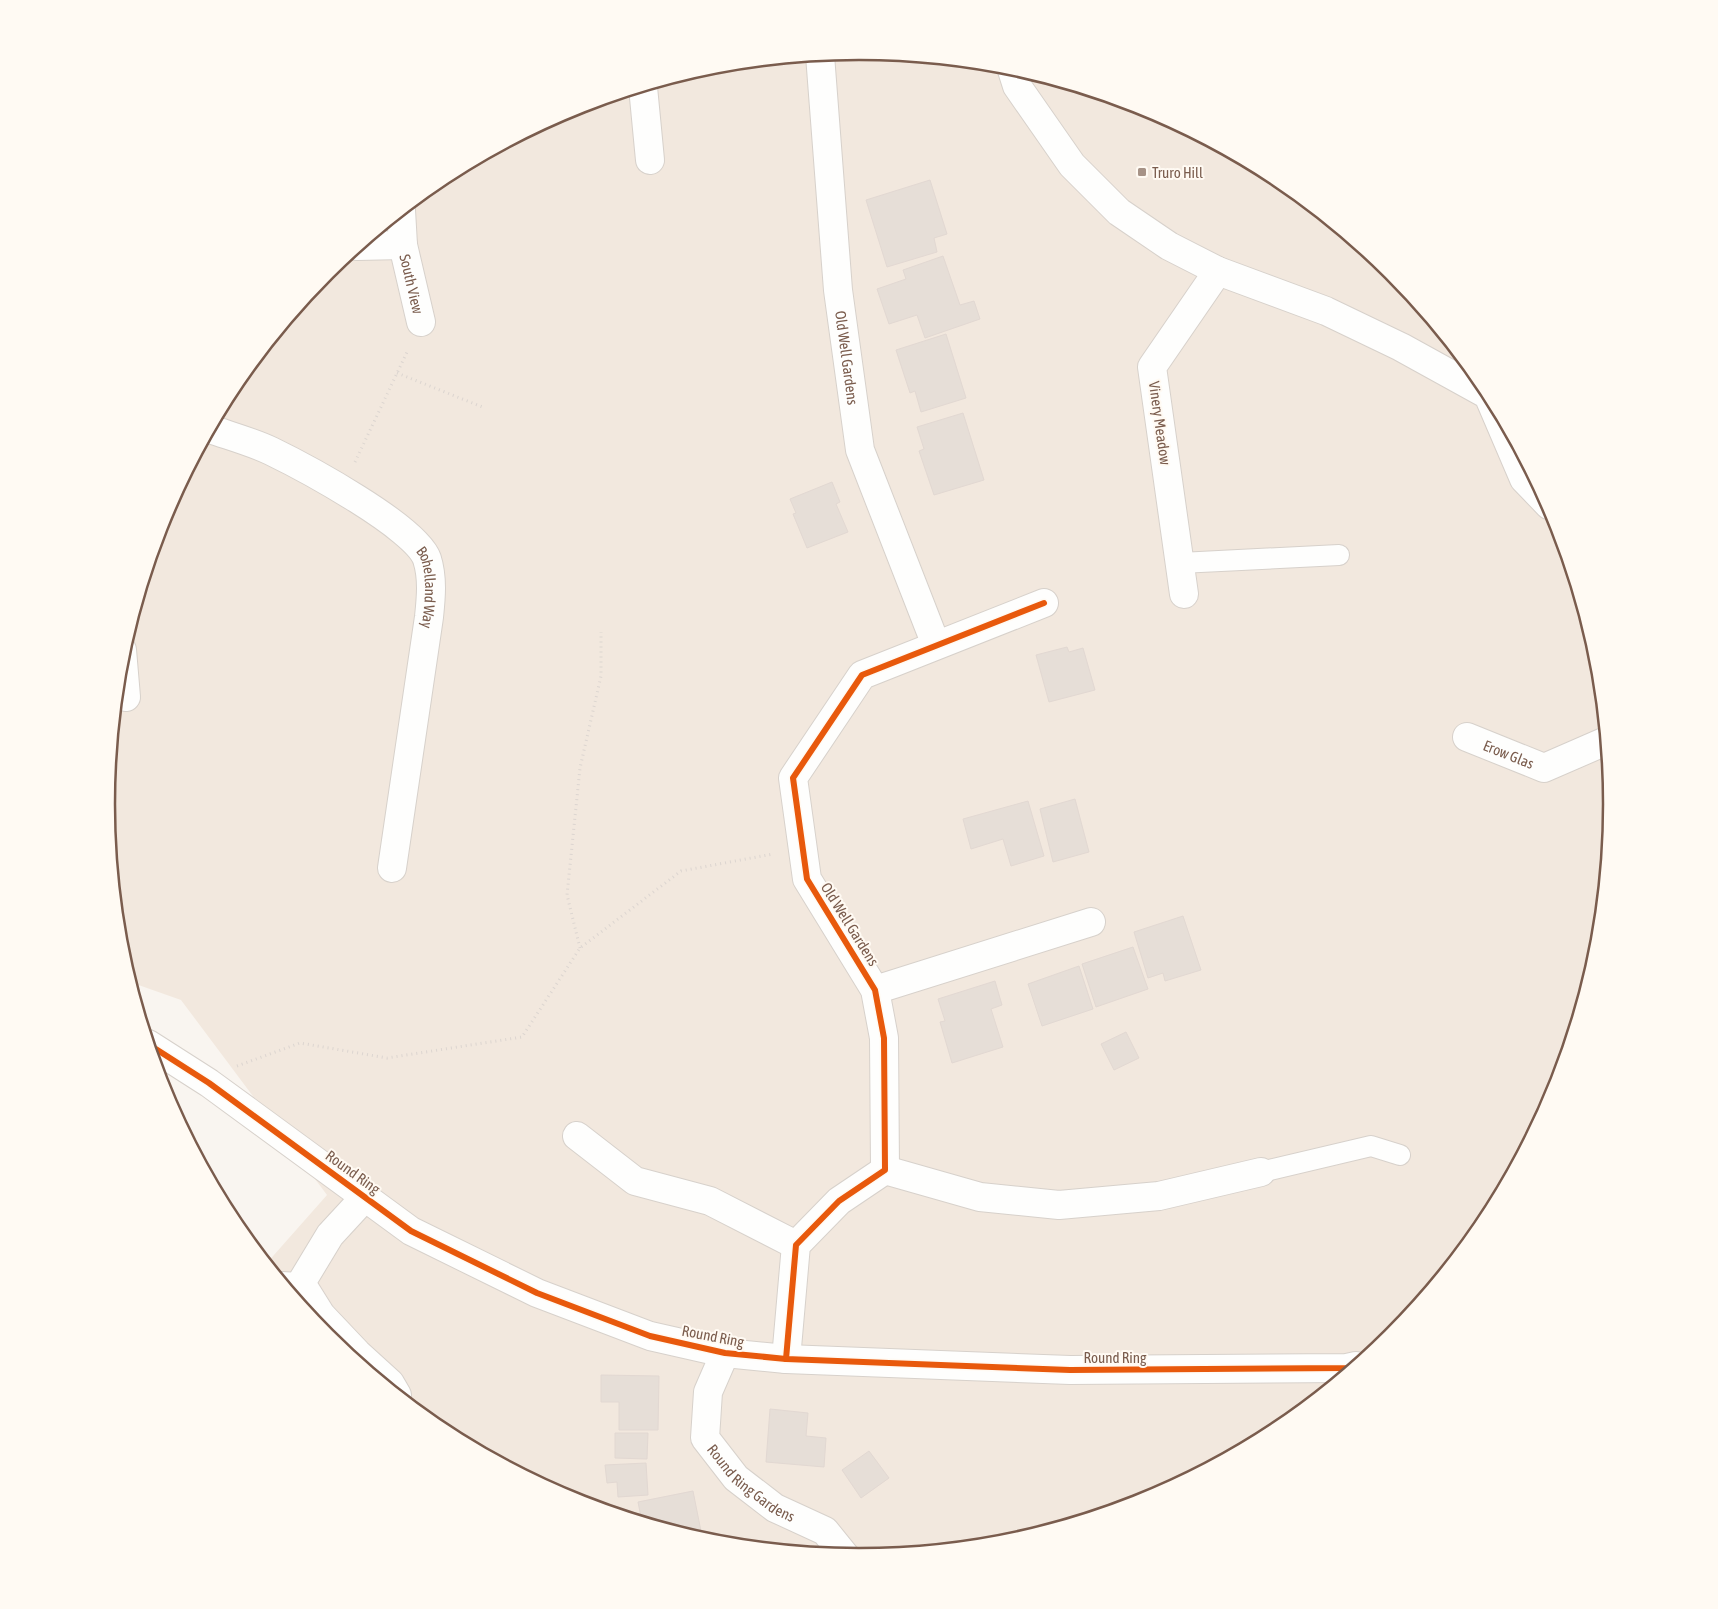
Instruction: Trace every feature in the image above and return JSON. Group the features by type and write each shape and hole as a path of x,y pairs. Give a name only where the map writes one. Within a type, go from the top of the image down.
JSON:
{"street":[{"name":"Old Well Gardens","path":"821,62 838,290 860,450 936,645"},
{"path":"1014,76 1017,86 1072,165 1118,212 1169,246 1218,271 1326,311 1401,347 1476,388"},
{"path":"643,93 650,160"},
{"name":"South View","path":"401,218 403,246 421,322"},
{"name":"South View","path":"367,246 403,246"},
{"name":"Vinery Meadow","path":"1184,594 1152,367 1218,271"},
{"name":"Bohelland Way","path":"215,431 270,450 368,505 408,535 427,558 432,588 429,616 392,868"},
{"path":"1506,436 1524,479 1533,488"},
{"name":"Old Well Gardens","path":"885,1170 884,1038 875,990 807,880 793,778 862,675 1044,603"},
{"path":"125,684 126,697"},
{"name":"Erow Glas","path":"1467,737 1544,768 1601,744"},
{"name":"Old Well Gardens","path":"875,990 1091,922"},
{"name":"Round Ring","path":"156,1049 202,1079 366,1196 411,1231 537,1293 650,1336 725,1353 786,1359 1070,1370 1347,1367"},
{"path":"577,1136 635,1181 710,1201 796,1245"},
{"path":"786,1359 796,1245 839,1201 885,1170 980,1197 1059,1205 1159,1196 1261,1172"},
{"path":"366,1196 291,1282 357,1353 379,1373"},
{"name":"Round Ring Gardens","path":"725,1353 708,1392 705,1438 736,1478 775,1508 825,1530 840,1548"}],"lane":[{"path":"1180,563 1339,554"},
{"path":"1261,1172 1371,1146 1400,1155"}],"path":[{"path":"342,490 421,322"},
{"path":"397,373 485,408"},
{"path":"580,948 567,895 580,768 601,676 601,632"},
{"path":"202,1079 300,1043 387,1058 522,1037 580,948 681,870 803,849"}],"shaded area":[{"path":"859,60 956,66 1052,85 1098,100 1144,117 1188,137 1231,160 1273,185 1350,245 1419,314 1450,351 1504,432 1527,475 1564,565 1578,612 1589,659 1597,707 1602,756 1604,804 1597,902 1589,950 1564,1044 1527,1134 1504,1177 1450,1258 1419,1295 1350,1364 1312,1395 1273,1424 1188,1472 1144,1492 1052,1524 956,1543 908,1547 859,1549 762,1543 666,1524 574,1492 530,1472 445,1424 368,1364 333,1331 270,1260 327,1195 181,1000 137,984 121,902 116,853 115,804 116,756 121,707 129,659 154,565 191,475 214,432 268,351 299,314 368,245 445,185 487,160 530,137 574,117 666,85 762,66 810,62"}],"building":[{"path":"930,180 947,234 934,238 937,252 887,267 866,200"},
{"path":"943,256 960,305 974,301 980,319 925,338 917,315 889,324 877,289 906,279 903,270"},
{"path":"946,334 966,398 921,412 915,391 910,393 896,350"},
{"path":"963,413 984,480 934,495 919,451 924,449 917,427"},
{"path":"832,482 840,502 836,504 848,532 807,548 793,514 796,513 790,499"},
{"path":"1067,647 1069,652 1083,648 1095,690 1049,702 1036,655"},
{"path":"1075,799 1089,852 1053,862 1040,809"},
{"path":"1028,801 1044,856 1011,866 1003,839 971,849 963,819"},
{"path":"1183,916 1201,970 1165,981 1163,973 1148,978 1134,932"},
{"path":"1133,947 1148,989 1096,1007 1082,964"},
{"path":"1079,966 1093,1009 1042,1026 1028,984"},
{"path":"995,981 1002,1005 991,1009 1003,1047 952,1063 940,1022 945,1021 938,999"},
{"path":"1126,1032 1139,1058 1114,1070 1101,1044"},
{"path":"601,1375 659,1376 658,1430 619,1430 619,1402 601,1402"},
{"path":"770,1409 808,1413 806,1436 826,1438 824,1467 766,1462"},
{"path":"615,1433 648,1433 647,1459 615,1458"},
{"path":"869,1451 889,1478 861,1498 842,1470"},
{"path":"646,1463 648,1495 618,1497 617,1482 607,1483 605,1465"},
{"path":"693,1491 701,1532 641,1516 638,1502"}],"cycle path":[{"path":"786,1359 796,1245 839,1201 885,1170 884,1038 875,990 807,879 793,778 862,675 1044,603"},
{"path":"156,1049 209,1083 411,1231 537,1293 650,1336 725,1353 786,1359 1070,1370 1345,1368"}],"place":[{"name":"Truro Hill","path":"1142,172"}]}
